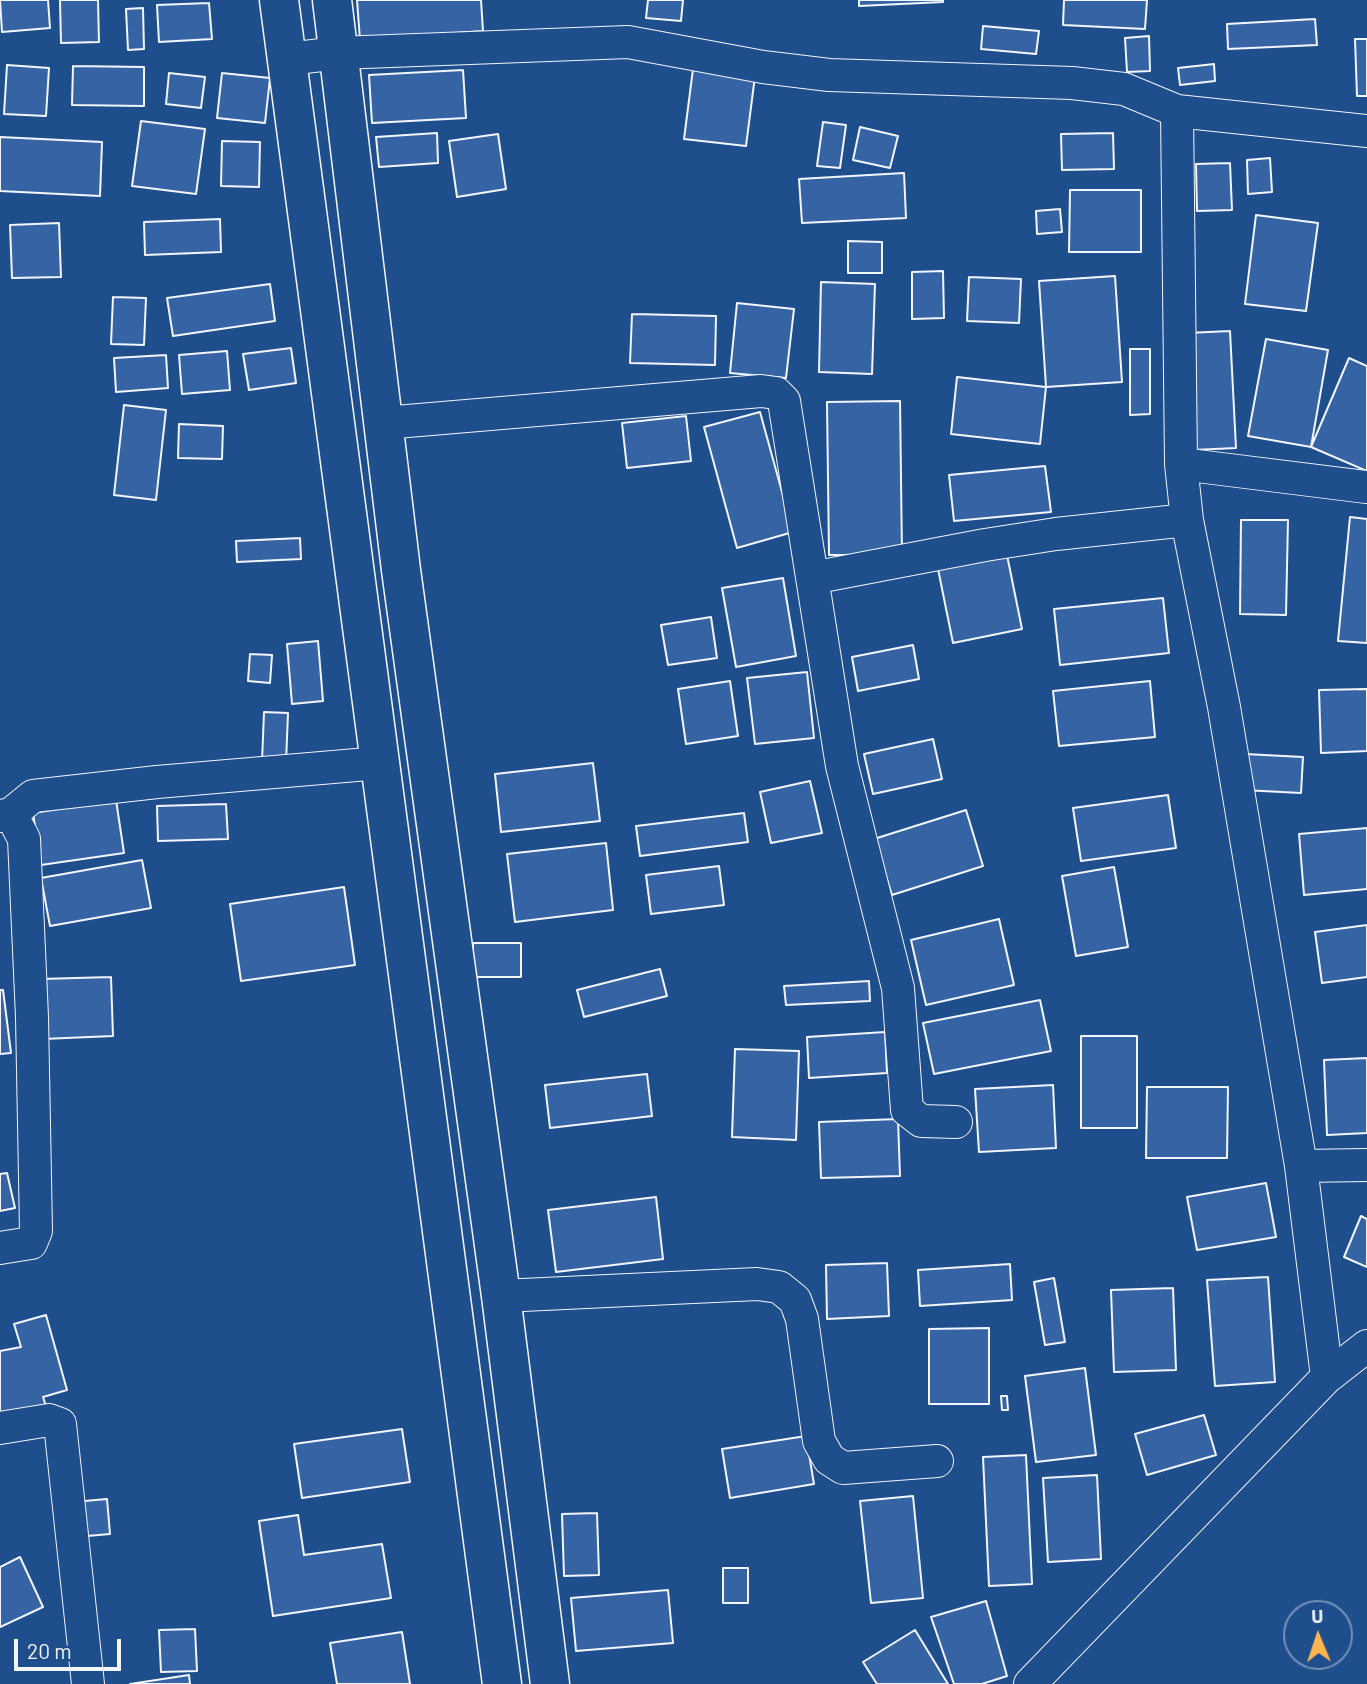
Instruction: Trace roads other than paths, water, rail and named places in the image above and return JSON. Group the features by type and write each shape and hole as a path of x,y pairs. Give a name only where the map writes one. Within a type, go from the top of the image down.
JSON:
{"street":[{"path":"279,0 502,1684"},
{"path":"332,0 401,570 501,1296 550,1684"},
{"path":"288,59 338,53 628,42 764,67 829,75 1072,83 1124,89 1177,111 1367,131"},
{"path":"1177,111 1181,464 1187,520 1224,707 1301,1166 1327,1377"},
{"path":"384,423 761,391 776,393 784,401 842,766 898,988 907,1110 921,1121 956,1122"},
{"path":"1181,464 1367,487"},
{"path":"812,578 1056,534 1187,520"},
{"path":"0,1248 31,1243 36,1231 32,1017 24,839 6,815 33,796 158,782 380,763"},
{"path":"1301,1166 1367,1165"},
{"path":"501,1296 757,1284 779,1287 795,1300 803,1319 819,1441 829,1459 843,1468 937,1461"},
{"path":"1030,1684 1327,1377 1367,1346"},
{"path":"0,1427 49,1420 60,1424 88,1684"}]}
